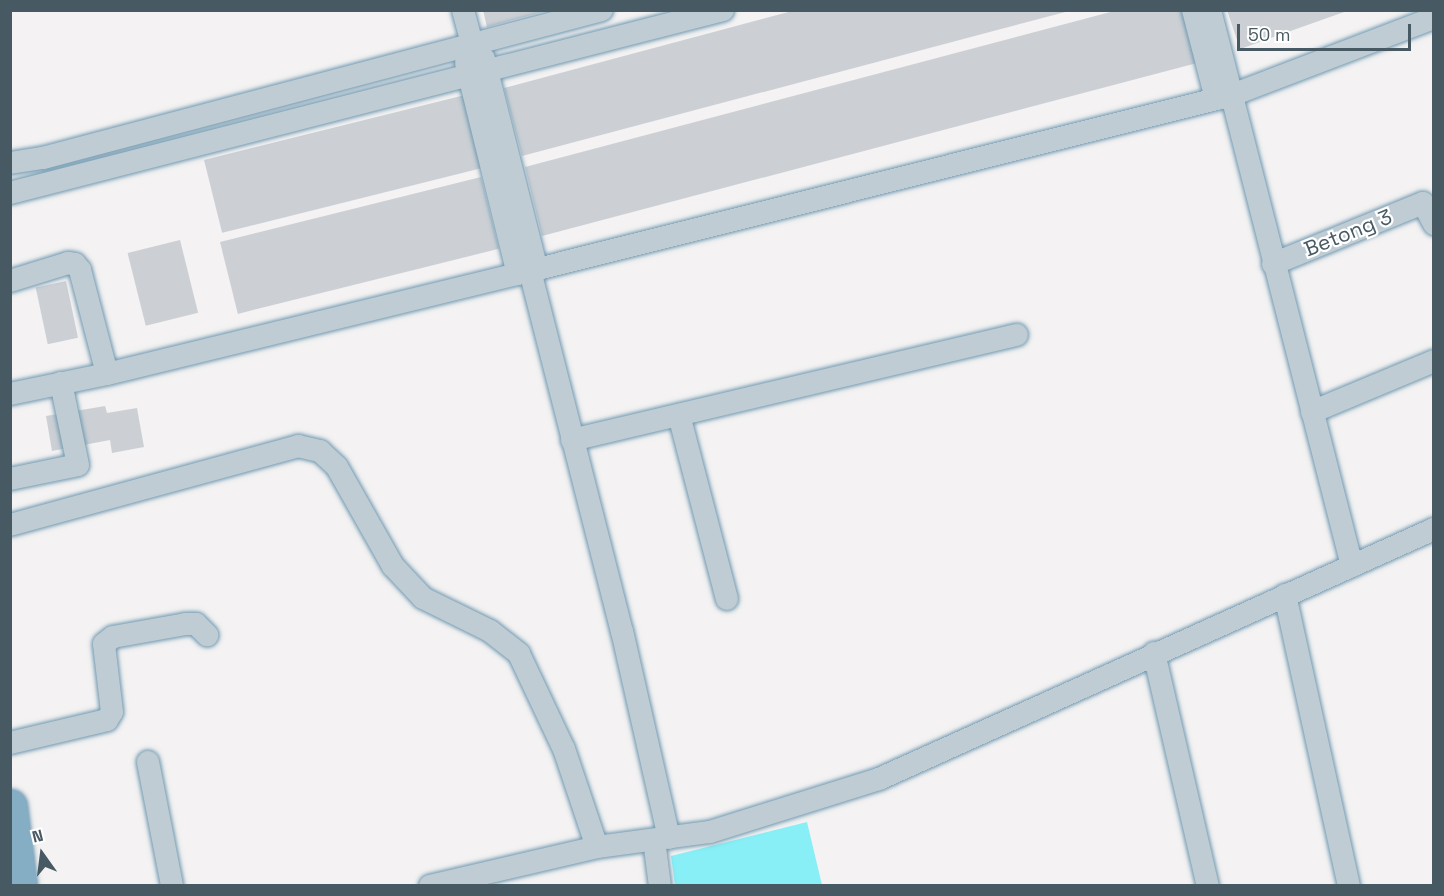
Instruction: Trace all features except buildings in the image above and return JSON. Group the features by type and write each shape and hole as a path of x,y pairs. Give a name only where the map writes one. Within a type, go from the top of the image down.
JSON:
{"highway":[{"path":"10,806 20,885"}],"street":[{"path":"464,10 478,74 622,631 662,839 660,885"},
{"path":"10,163 602,10"},
{"path":"10,193 723,10"},
{"path":"1192,10 1224,97 1273,264 1352,566"},
{"path":"1210,10 1224,97"},
{"path":"10,394 107,374 529,272 1224,97 1434,18"},
{"name":"Betong 3","path":"1273,264 1423,203 1434,224"},
{"path":"10,281 68,263 75,264 80,270 107,374"},
{"path":"572,440 1017,335"},
{"path":"1312,412 1434,361"},
{"path":"10,479 78,465 61,383"},
{"path":"679,415 727,599"},
{"path":"10,525 298,446 320,451 337,467 393,566 423,598 490,631 519,654 564,749 597,847"},
{"path":"429,885 597,847 710,832 879,779 1154,653 1434,529"},
{"path":"1285,595 1349,885"},
{"path":"10,743 107,720 112,712 104,644 113,637 186,624 196,624 207,635"},
{"path":"1154,653 1208,885"},
{"path":"148,762 172,885"}],"water":[{"path":"807,822 822,885 675,885 671,856"}]}
